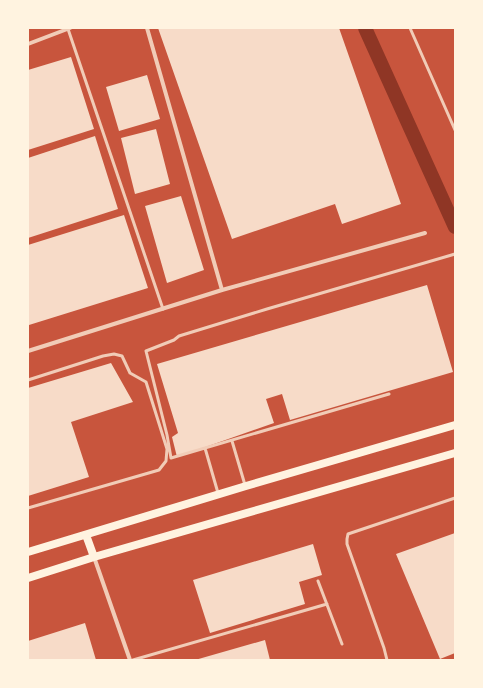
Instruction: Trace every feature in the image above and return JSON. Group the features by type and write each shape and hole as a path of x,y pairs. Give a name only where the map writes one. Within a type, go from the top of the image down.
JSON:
{"main road":[{"path":"28,552 455,425"},
{"path":"28,578 94,557 455,453"},
{"path":"86,535 94,557"}],"street":[{"path":"28,44 69,28"},
{"path":"147,28 222,290"},
{"path":"28,351 222,290 425,233"},
{"path":"94,557 131,660"}],"lane":[{"path":"69,28 163,309"},
{"path":"410,28 455,130"},
{"path":"389,394 171,458 167,435 146,351 174,340 179,336 455,254"},
{"path":"28,380 103,356 114,354 122,356 130,373 146,382 167,449 166,461 159,470 28,508"},
{"path":"232,441 246,486"},
{"path":"205,448 218,495"},
{"path":"387,660 347,544 348,534 455,498"},
{"path":"318,581 342,644"},
{"path":"131,660 327,604"}],"building":[{"path":"158,28 339,28 401,204 342,224 335,204 232,239"},
{"path":"71,57 94,129 28,150 28,70"},
{"path":"147,75 160,119 119,131 106,87"},
{"path":"156,129 170,184 135,194 121,138"},
{"path":"95,136 118,209 28,238 28,158"},
{"path":"181,196 204,270 167,283 145,206"},
{"path":"124,215 148,288 29,325 28,245"},
{"path":"427,285 453,372 290,420 282,394 266,399 274,423 177,457 172,437 178,433 157,364"},
{"path":"111,363 133,402 71,422 89,477 28,496 28,388"},
{"path":"455,533 455,653 440,659 396,554"},
{"path":"313,544 322,575 299,582 305,604 210,633 193,580"},
{"path":"85,623 96,660 28,660 28,641"},
{"path":"265,640 270,660 195,660"}],"waterway":[{"path":"365,28 455,227"}]}
